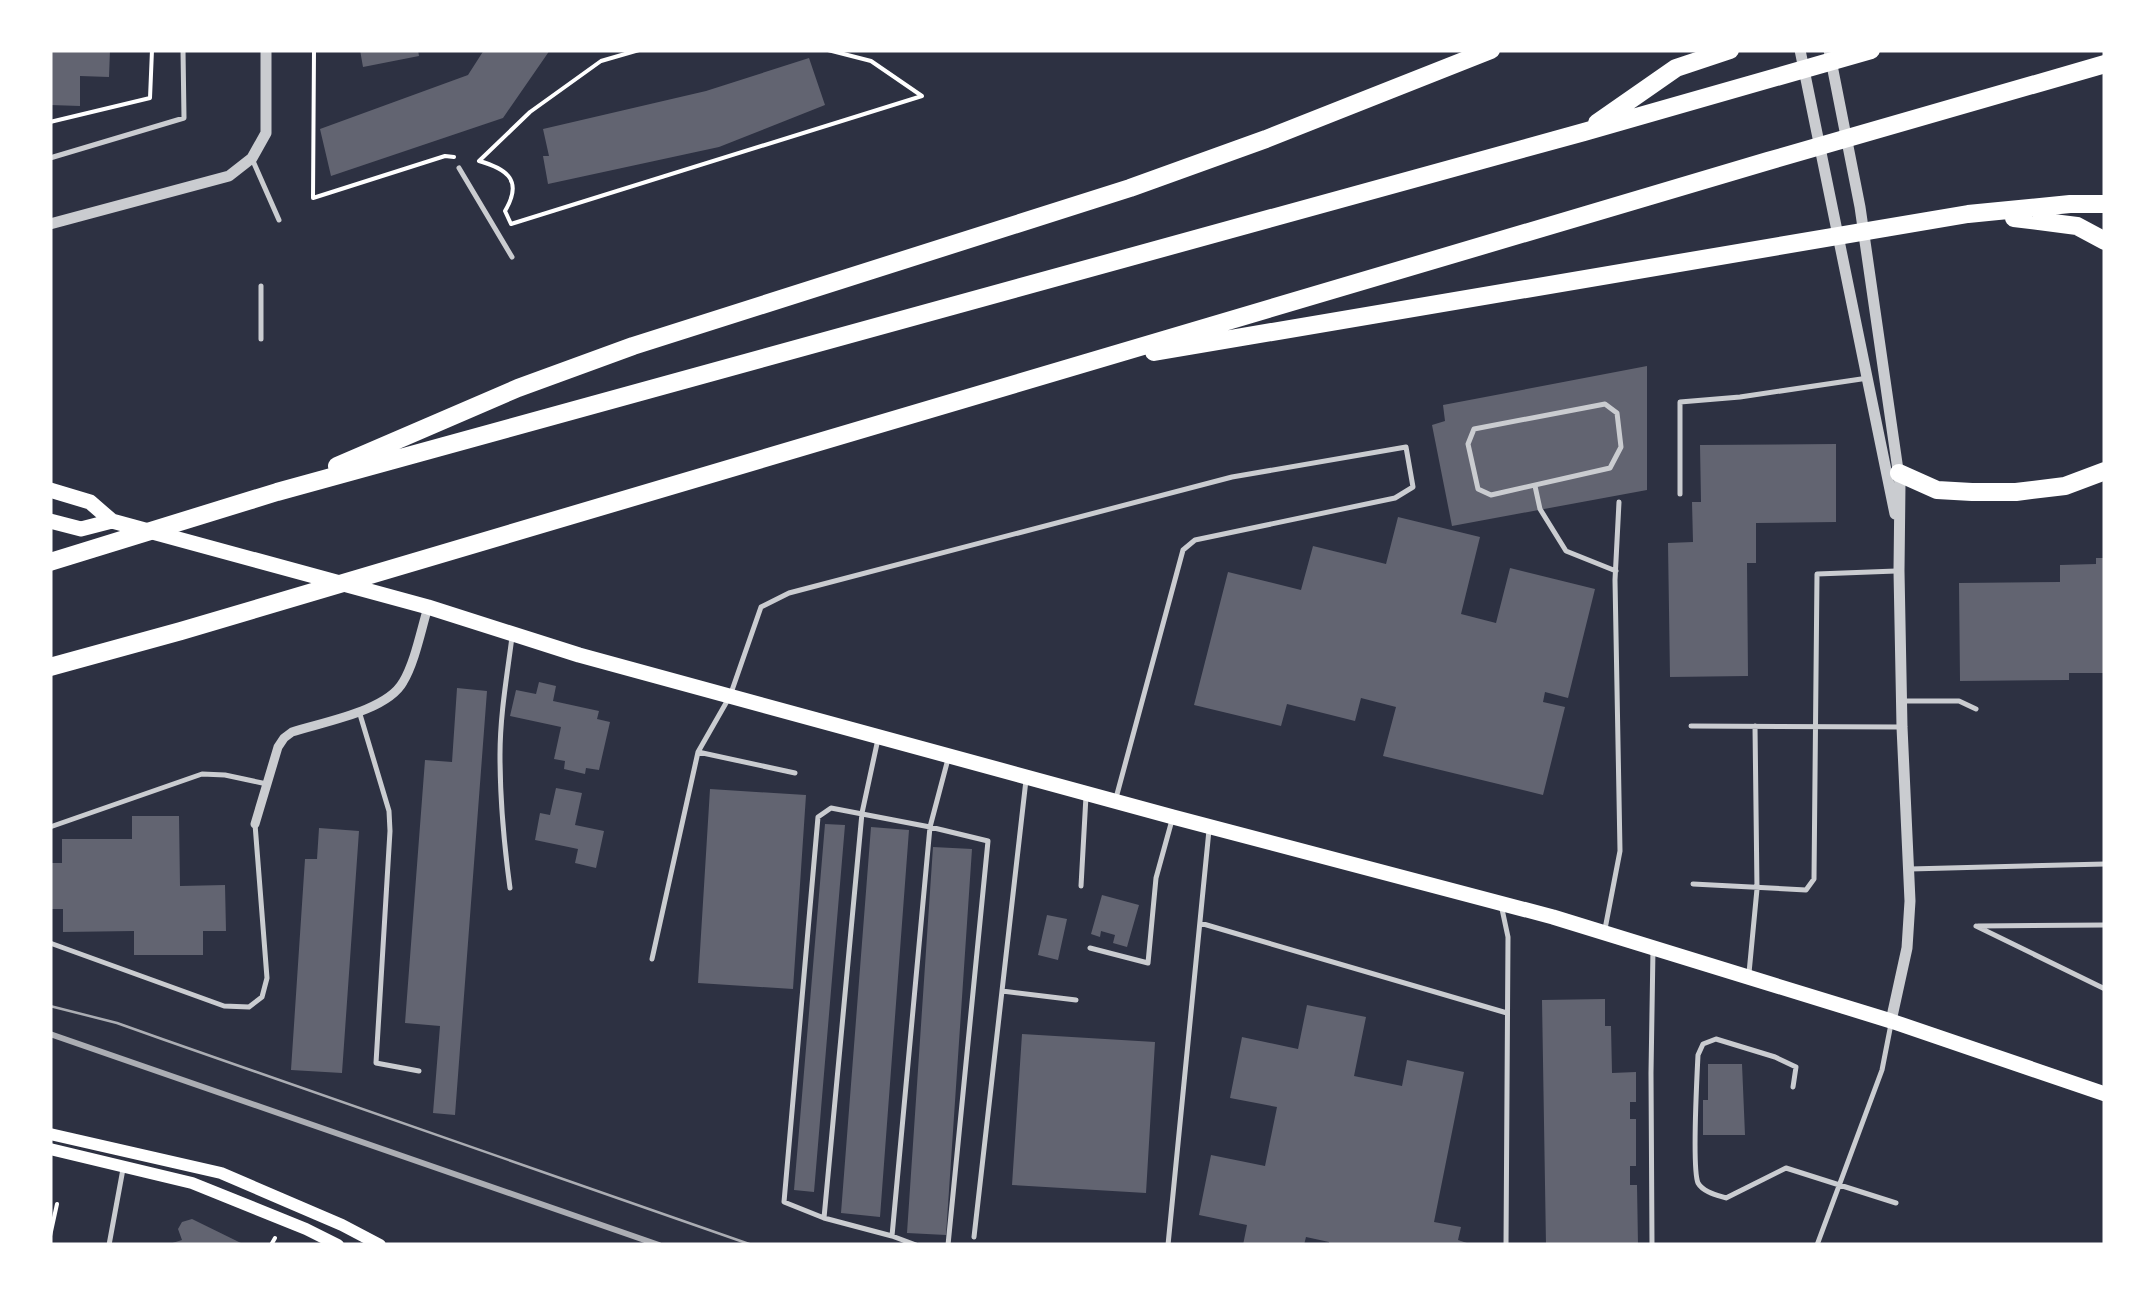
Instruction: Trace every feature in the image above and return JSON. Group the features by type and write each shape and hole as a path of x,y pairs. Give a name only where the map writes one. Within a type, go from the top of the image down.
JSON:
{"highway":[{"path":"276,492 518,388 652,340 1130,188 1491,50"},
{"path":"1584,132 1676,68 1730,50"},
{"path":"52,562 276,492 1872,50"},
{"path":"50,667 2105,64"},
{"path":"1075,366 1968,214 2105,204"},
{"path":"1968,214 2078,226 2105,240"},
{"path":"1900,473 1937,490 2002,492 2065,486 2105,471"}],"main road":[{"path":"50,490 90,502 112,521 428,608 580,655 1653,946 2105,1094"},
{"path":"50,521 82,530 112,521"},
{"path":"50,1134 222,1173 380,1245"},
{"path":"50,1149 192,1182 338,1245"}],"street":[{"path":"50,224 229,176 252,158 266,133 266,50"},
{"path":"1800,50 1899,532"},
{"path":"1828,50 1860,207 1900,473 1902,727 1910,869 1907,948 1891,1021"},
{"path":"255,824 284,738 380,704 393,695 404,680 428,608"}],"lane":[{"path":"50,158 184,118 183,50"},
{"path":"252,158 279,220"},
{"path":"460,168 512,257"},
{"path":"260,340 261,286"},
{"path":"1680,494 1680,402 1868,378"},
{"path":"1605,404 1617,413 1621,447 1610,468 1535,486 1491,496 1478,488 1468,444 1474,430 1605,404"},
{"path":"652,959 698,752 730,696 761,608 789,593 1232,477 1406,447 1413,487 1395,498 1195,540 1183,550 1116,801"},
{"path":"1535,486 1540,509 1566,551 1616,571"},
{"path":"1604,932 1620,851 1616,571 1619,502"},
{"path":"1692,884 1806,890 1814,879 1817,574 1899,571"},
{"path":"510,888 504,848 500,754 512,634"},
{"path":"1902,700 1959,701 1976,709"},
{"path":"358,711 389,811 376,1063 419,1070"},
{"path":"1691,726 1902,727"},
{"path":"1749,977 1757,889 1754,726"},
{"path":"824,1218 862,813 879,736"},
{"path":"698,752 795,773"},
{"path":"892,1236 930,827 948,756"},
{"path":"50,827 202,774 267,784"},
{"path":"974,1237 1026,777"},
{"path":"1081,886 1086,793"},
{"path":"916,1245 784,1202 818,817 830,808 988,841 948,1245"},
{"path":"1090,948 1148,963 1156,878 1173,817"},
{"path":"50,943 224,1006 249,1007 262,997 267,978 255,824"},
{"path":"1168,1245 1209,826"},
{"path":"1910,869 2105,864"},
{"path":"1501,903 1508,937 1506,1245"},
{"path":"1200,923 1507,1013"},
{"path":"2105,925 1976,926 2105,989"},
{"path":"1652,1245 1653,946"},
{"path":"1002,991 1076,1000"},
{"path":"1817,1245 1882,1070 1891,1021"},
{"path":"1793,1087 1796,1067 1716,1038 1703,1044 1697,1072 1698,1182 1706,1191 1726,1198 1786,1168 1896,1203"},
{"path":"108,1245 128,1150"}],"path":[{"path":"50,122 150,98 152,50"},
{"path":"314,50 313,198 445,156 462,158"},
{"path":"639,50 601,61 530,112 479,161 500,167 514,186 514,196 505,211 511,224 922,96 870,61 828,50"},
{"path":"50,1236 57,1204"},
{"path":"271,1245 275,1238"}],"building":[{"path":"50,50 110,50 109,77 80,76 80,106 50,105"},
{"path":"360,50 418,50 419,56 363,67"},
{"path":"484,50 550,50 503,118 331,176 320,129 468,75"},
{"path":"809,58 825,105 719,147 548,184 543,156 549,156 543,129 706,91"},
{"path":"1647,366 1647,490 1452,526 1432,425 1445,421 1443,405"},
{"path":"1836,444 1836,522 1756,523 1756,563 1747,563 1748,676 1670,677 1668,543 1693,542 1692,502 1701,502 1700,445"},
{"path":"1398,517 1480,537 1461,614 1496,623 1510,568 1595,589 1568,698 1545,692 1543,702 1565,707 1543,795 1383,756 1396,707 1361,698 1355,721 1287,704 1281,726 1194,705 1228,572 1301,590 1313,546 1386,564"},
{"path":"2096,558 2105,558 2105,673 2069,673 2069,680 1960,681 1959,583 2060,582 2060,565 2096,564"},
{"path":"539,682 556,686 553,701 599,711 597,719 610,722 599,770 586,768 585,774 564,769 565,761 554,759 561,727 510,716 516,690 536,694"},
{"path":"457,688 487,691 455,1115 433,1113 440,1026 405,1023 425,760 452,762"},
{"path":"556,788 582,793 575,825 604,831 596,868 575,863 578,849 535,840 540,813 550,815"},
{"path":"710,789 806,795 793,989 698,983"},
{"path":"132,816 179,816 180,886 225,885 226,931 203,931 203,955 134,955 134,931 63,932 63,909 50,909 50,863 62,863 62,839 132,839"},
{"path":"825,824 845,825 814,1192 794,1190"},
{"path":"871,827 909,830 880,1217 841,1213"},
{"path":"319,828 359,831 342,1073 291,1070 305,859 317,859"},
{"path":"933,847 972,849 946,1235 907,1233"},
{"path":"1102,895 1139,905 1127,947 1113,943 1115,935 1101,931 1100,937 1091,934"},
{"path":"1047,915 1067,919 1058,960 1038,955"},
{"path":"1605,999 1605,1026 1611,1026 1612,1073 1636,1072 1636,1102 1630,1102 1630,1119 1636,1119 1636,1166 1630,1166 1630,1185 1637,1185 1638,1245 1546,1245 1542,1000"},
{"path":"1307,1005 1366,1017 1354,1076 1402,1086 1407,1060 1464,1072 1434,1222 1461,1227 1458,1240 1473,1245 1329,1245 1306,1237 1304,1245 1243,1245 1247,1225 1199,1215 1211,1155 1265,1166 1277,1107 1230,1098 1242,1037 1298,1049"},
{"path":"1022,1034 1155,1042 1146,1193 1012,1185"},
{"path":"1708,1064 1742,1064 1745,1135 1703,1135"},
{"path":"192,1219 245,1245 166,1245 182,1240 178,1229 182,1222"}],"tram line":[{"path":"50,1006 117,1023 752,1245"}],"railway":[{"path":"50,1034 659,1245"}]}
